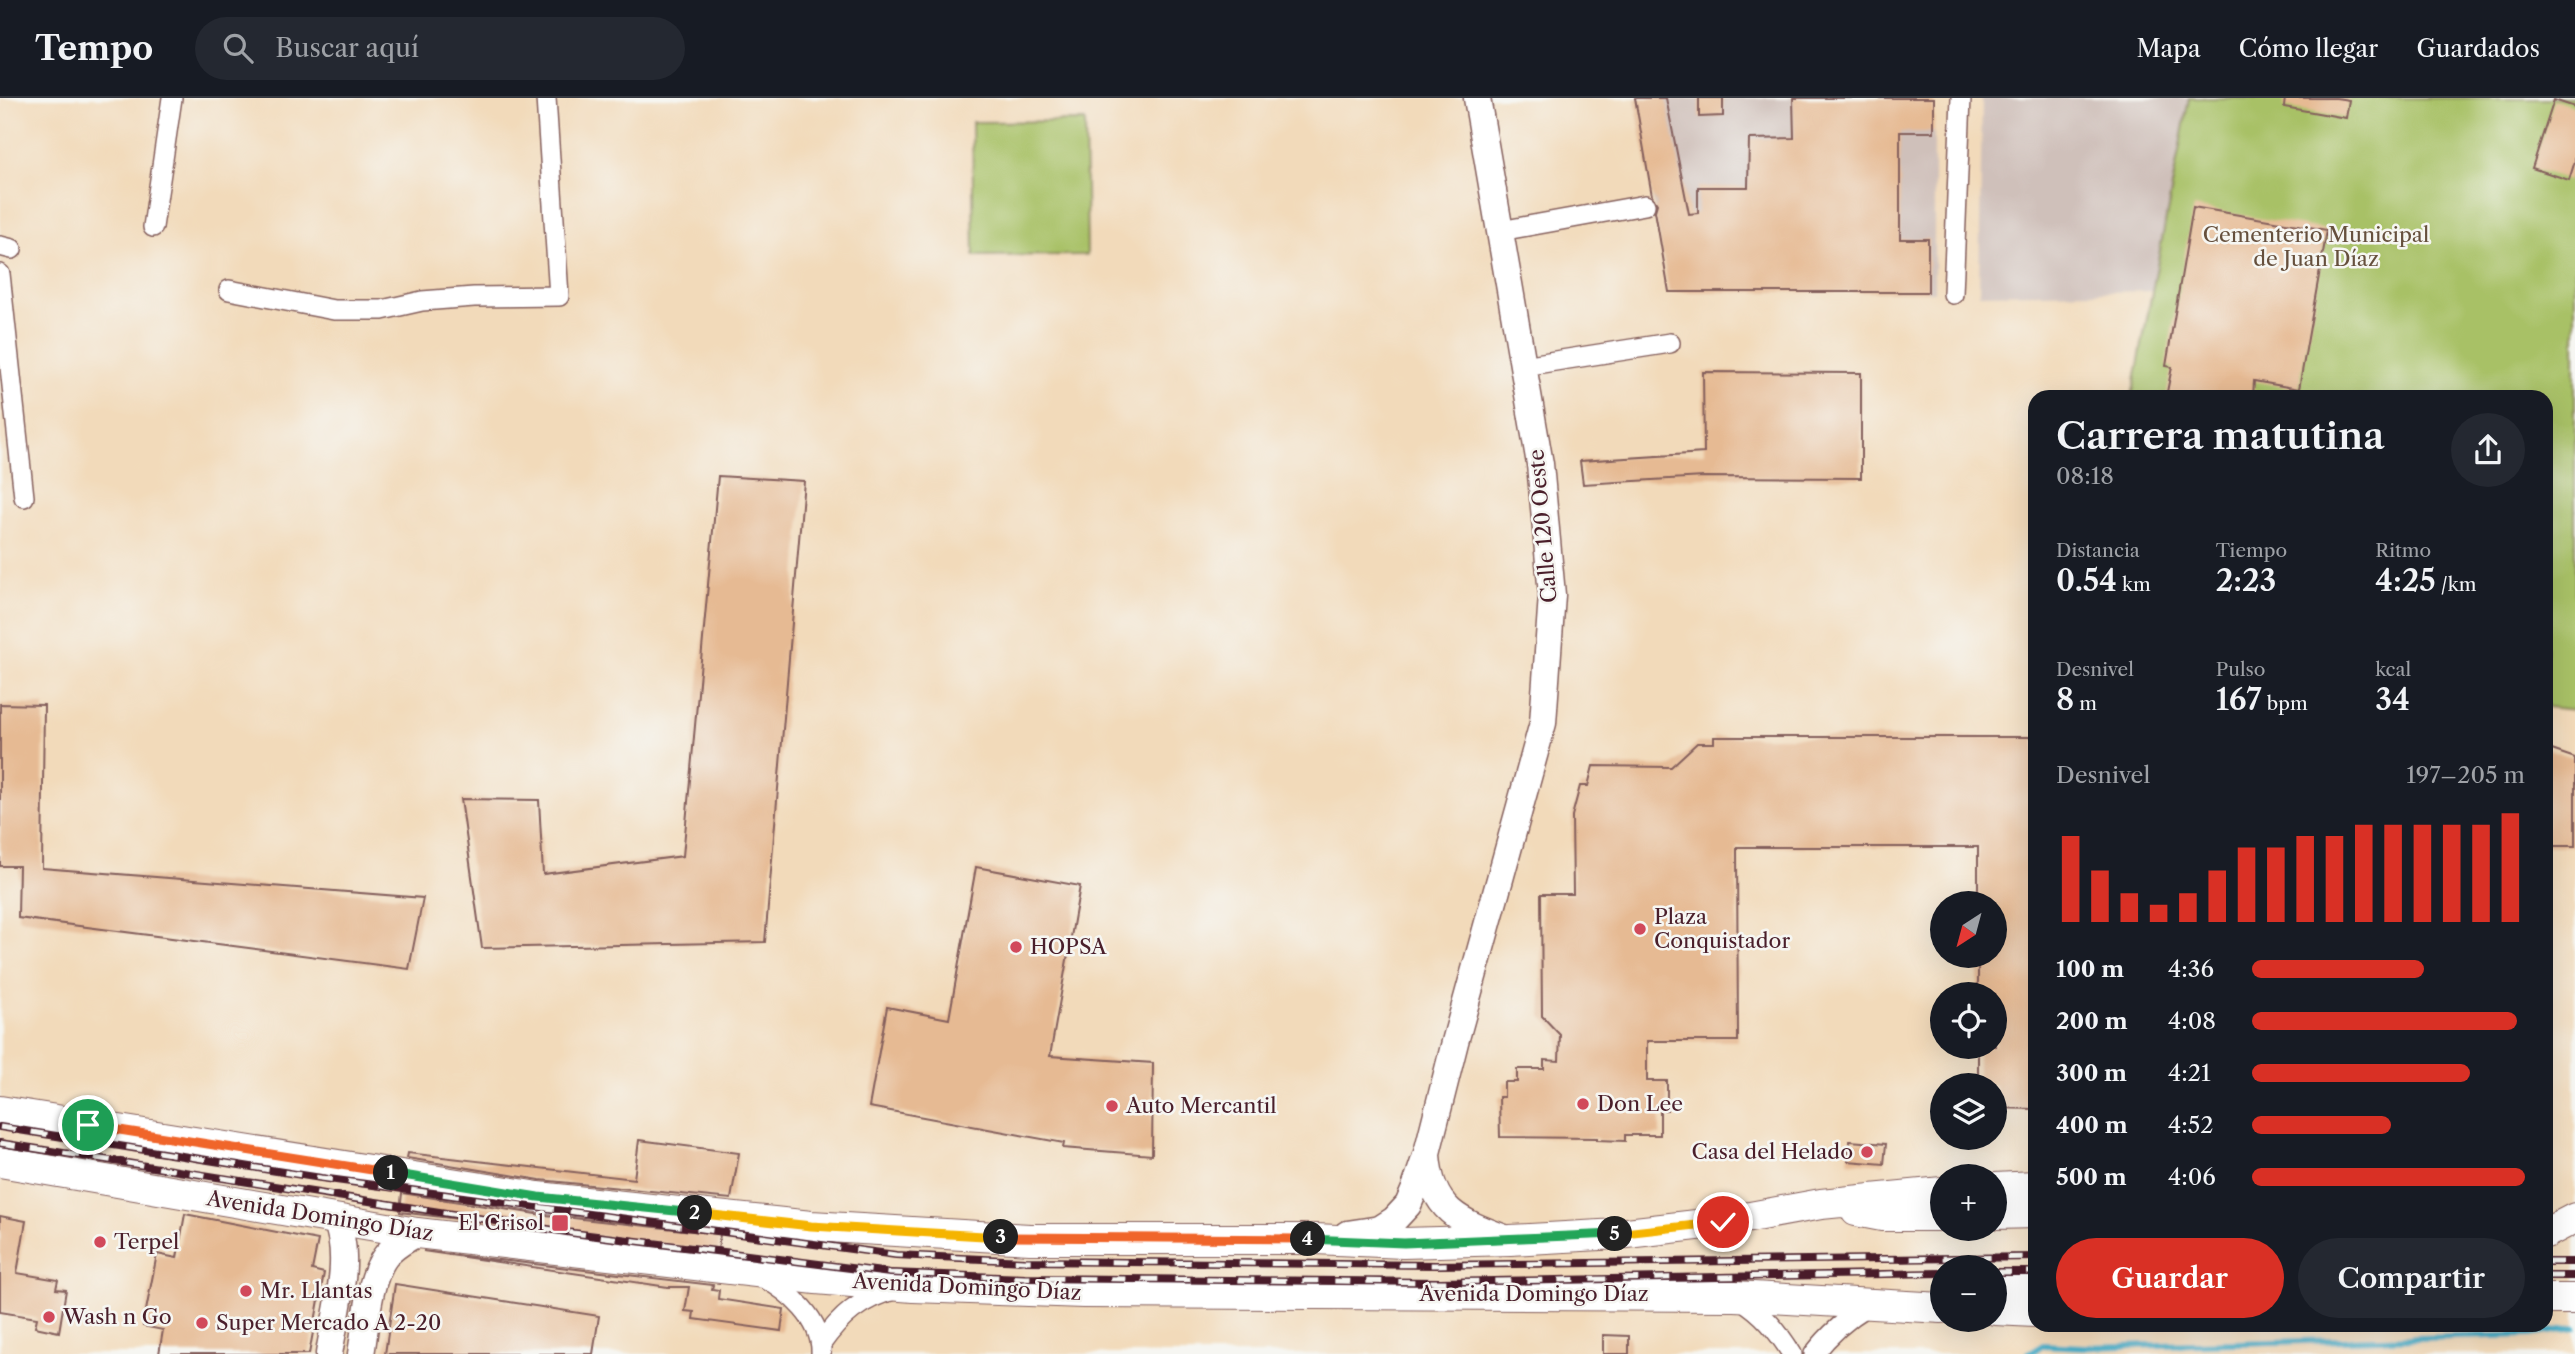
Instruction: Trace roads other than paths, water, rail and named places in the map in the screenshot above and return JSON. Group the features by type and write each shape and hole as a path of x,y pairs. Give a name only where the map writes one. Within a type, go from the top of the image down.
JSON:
{"main road":[{"path":"0,1111 538,1197 811,1226 1030,1239 1315,1239 1404,1243 1510,1240 1618,1234 1723,1222 1821,1204 1930,1193"},
{"name":"Avenida Domingo Díaz","path":"0,1162 417,1233 816,1279 913,1287 1083,1293 1735,1296 1930,1308"},
{"path":"2007,1187 2028,1186"},
{"path":"1821,1204 1882,1216 1930,1216"},
{"path":"2007,1214 2028,1213"},
{"path":"2553,1230 2575,1218"},
{"path":"2553,1235 2575,1237"},
{"path":"2007,1289 2028,1289"},
{"path":"1869,1305 1930,1293"},
{"path":"2553,1299 2575,1299"},
{"path":"2007,1311 2028,1312"}],"street":[{"path":"153,228 172,98"},
{"path":"229,290 334,310 382,310 422,301 474,297 559,296 546,98"},
{"name":"Calle 120 Oeste","path":"1315,1239 1380,1229 1394,1220 1408,1205 1427,1153 1543,723 1552,595 1540,464 1476,98"},
{"path":"1953,294 1961,98"},
{"path":"1500,231 1645,205"},
{"path":"0,274 24,497"},
{"path":"1523,366 1670,342"},
{"name":"Calle 120 Oeste","path":"1427,1153 1429,1178 1437,1195 1449,1209 1473,1226 1510,1240"},
{"path":"329,1354 343,1262 342,1234 337,1221"},
{"path":"361,1354 376,1275 386,1256 399,1243 417,1233"},
{"path":"741,1270 762,1277 791,1296 812,1323 821,1349"},
{"path":"821,1349 834,1326 859,1304 890,1291 913,1287"},
{"path":"1735,1296 1759,1311 1778,1331 1791,1354"},
{"path":"1814,1354 1827,1336 1847,1318 1869,1305"}],"waterway":[{"path":"2553,1331 2575,1328"},
{"path":"2028,1354 2043,1345 2084,1347 2529,1335 2549,1332"}],"railway":[{"path":"0,1127 321,1178 896,1255 1025,1261 1437,1265 2028,1257"},
{"path":"0,1143 573,1233 890,1273 1025,1278 1440,1282 1930,1273"},
{"path":"2553,1262 2575,1262"},
{"path":"2007,1272 2028,1272"},
{"path":"2553,1276 2575,1276"}],"place":[{"name":"Plaza Conquistador","path":"1640,929"},
{"name":"HOPSA","path":"1016,947"},
{"name":"Don Lee","path":"1583,1104"},
{"name":"Auto Mercantil","path":"1112,1106"},
{"name":"Casa del Helado","path":"1867,1152"},
{"name":"El Crisol","path":"560,1223"},
{"name":"Terpel","path":"100,1242"},
{"name":"Mr. Llantas","path":"246,1291"},
{"name":"Wash n Go","path":"49,1317"},
{"name":"Super Mercado A 2-20","path":"202,1323"}],"park label":[{"name":"Cementerio Municipal de Juan Díaz","path":"2316,247"}]}
